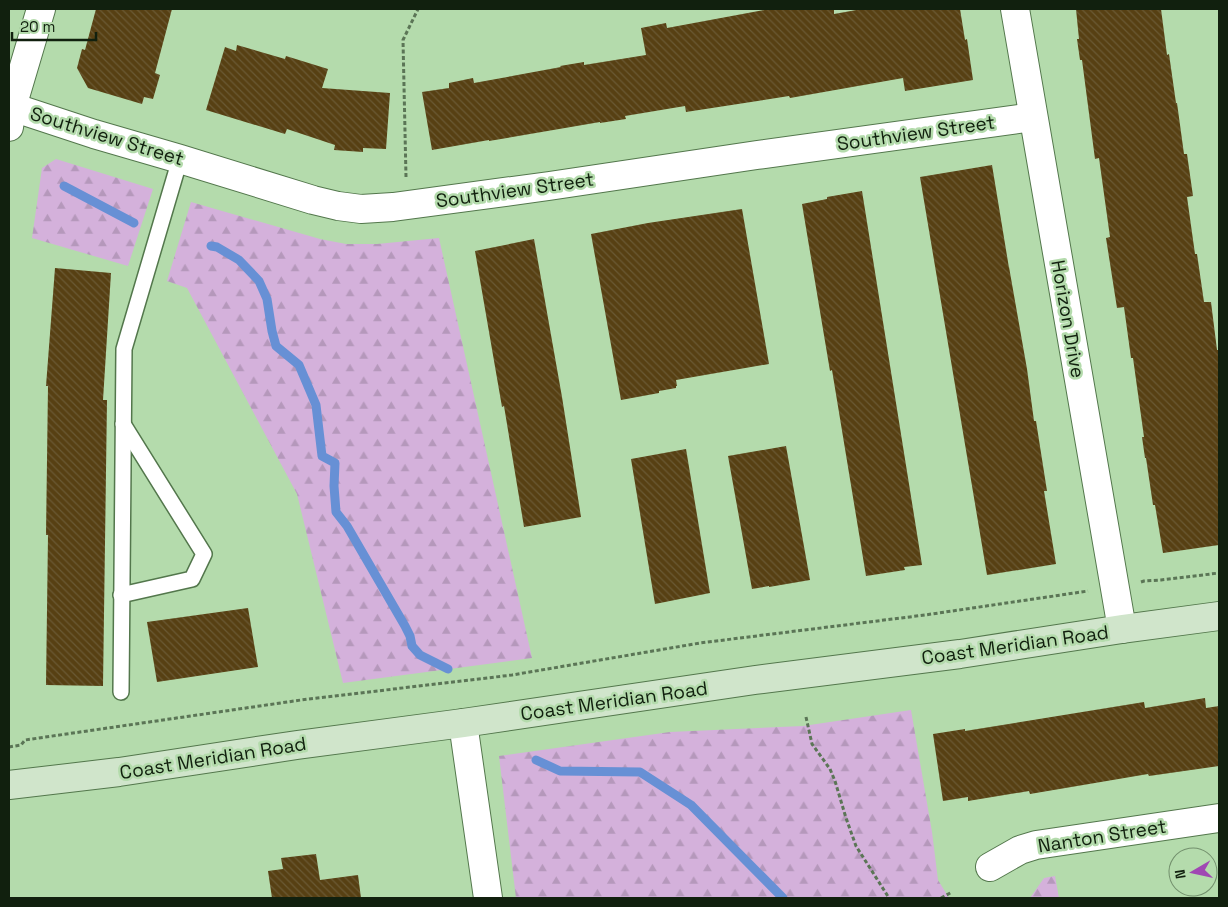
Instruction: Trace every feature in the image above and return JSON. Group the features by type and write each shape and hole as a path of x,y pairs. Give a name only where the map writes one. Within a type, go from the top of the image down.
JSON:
{"main road":[{"name":"Coast Meridian Road","path":"9,785 119,772 754,680 960,654 1219,616"}],"street":[{"path":"10,113 41,9"},
{"name":"Horizon Drive","path":"1015,9 1122,629"},
{"name":"Southview Street","path":"10,113 69,126 326,204 362,208 385,208 549,186 1033,117"},
{"path":"463,723 488,898"},
{"name":"Nanton Street","path":"990,867 1020,850 1036,845 1219,818"}],"lane":[{"path":"121,692 124,349 180,159"},
{"path":"121,595 192,579 204,554 123,424"}],"path":[{"path":"406,178 403,40 418,9"},
{"path":"1136,584 1144,581 1219,573"},
{"path":"9,747 21,744 25,740 291,701 512,675 700,644 1093,591"},
{"path":"806,717 812,744 830,769 856,846 889,898"},
{"path":"941,898 952,892"}],"green space":[{"path":"56,159 153,189 128,266 32,238 42,168"},
{"path":"191,202 320,239 346,244 377,244 439,238 532,658 343,683 297,494 187,288 167,281"},
{"path":"911,710 932,832 938,880 949,898 516,898 499,756 670,732 803,726"},
{"path":"1055,876 1059,898 1030,898 1044,878"}],"building":[{"path":"96,9 172,9 155,73 160,75 153,99 144,97 142,104 88,88 77,68 82,49 85,50"},
{"path":"770,9 834,9 834,14 862,9 960,9 973,80 905,91 903,78 790,98 789,96 686,112 685,106 625,116 626,119 432,150 422,92 449,88 449,83 473,78 474,83 584,62 584,65 646,55 641,28 666,23 667,28"},
{"path":"1076,9 1161,9 1167,55 1169,54 1184,154 1187,154 1193,196 1187,197 1195,254 1197,254 1204,302 1211,302 1217,350 1219,350 1219,545 1163,553 1145,458 1142,437 1144,437 1124,307 1117,308 1106,238 1110,237 1099,158 1095,159 1082,60 1080,60 1077,39 1079,39"},
{"path":"237,45 285,59 286,56 328,69 322,88 390,93 386,149 363,148 363,152 334,150 335,145 287,129 285,134 206,110 225,47 236,51"},
{"path":"992,165 1027,369 1034,421 1036,421 1047,491 1044,491 1056,564 987,575 920,177"},
{"path":"862,191 922,565 904,567 905,570 866,576 802,204 827,199 827,197"},
{"path":"742,209 769,364 676,380 676,388 621,400 591,234 648,223"},
{"path":"534,239 581,517 524,527 475,251"},
{"path":"55,268 111,273 103,400 107,400 103,686 46,685 48,386 46,386"},
{"path":"786,446 810,580 752,589 728,456"},
{"path":"686,449 710,593 655,604 631,459"},
{"path":"248,608 258,667 157,682 147,622"},
{"path":"1205,698 1206,708 1219,706 1219,766 1149,776 1148,774 1030,794 1029,791 968,801 968,797 943,801 933,734 965,729 965,731 1144,702 1145,708"},
{"path":"316,854 320,880 358,875 361,898 272,898 268,871 283,869 281,858"}],"waterway":[{"path":"64,186 134,223"},
{"path":"211,246 217,247 239,260 259,281 267,299 276,346 299,365 316,405 322,456 335,463 336,512 347,526 405,626 412,646 420,655 448,669"},
{"path":"536,760 560,771 640,772 691,805 783,898"}]}
